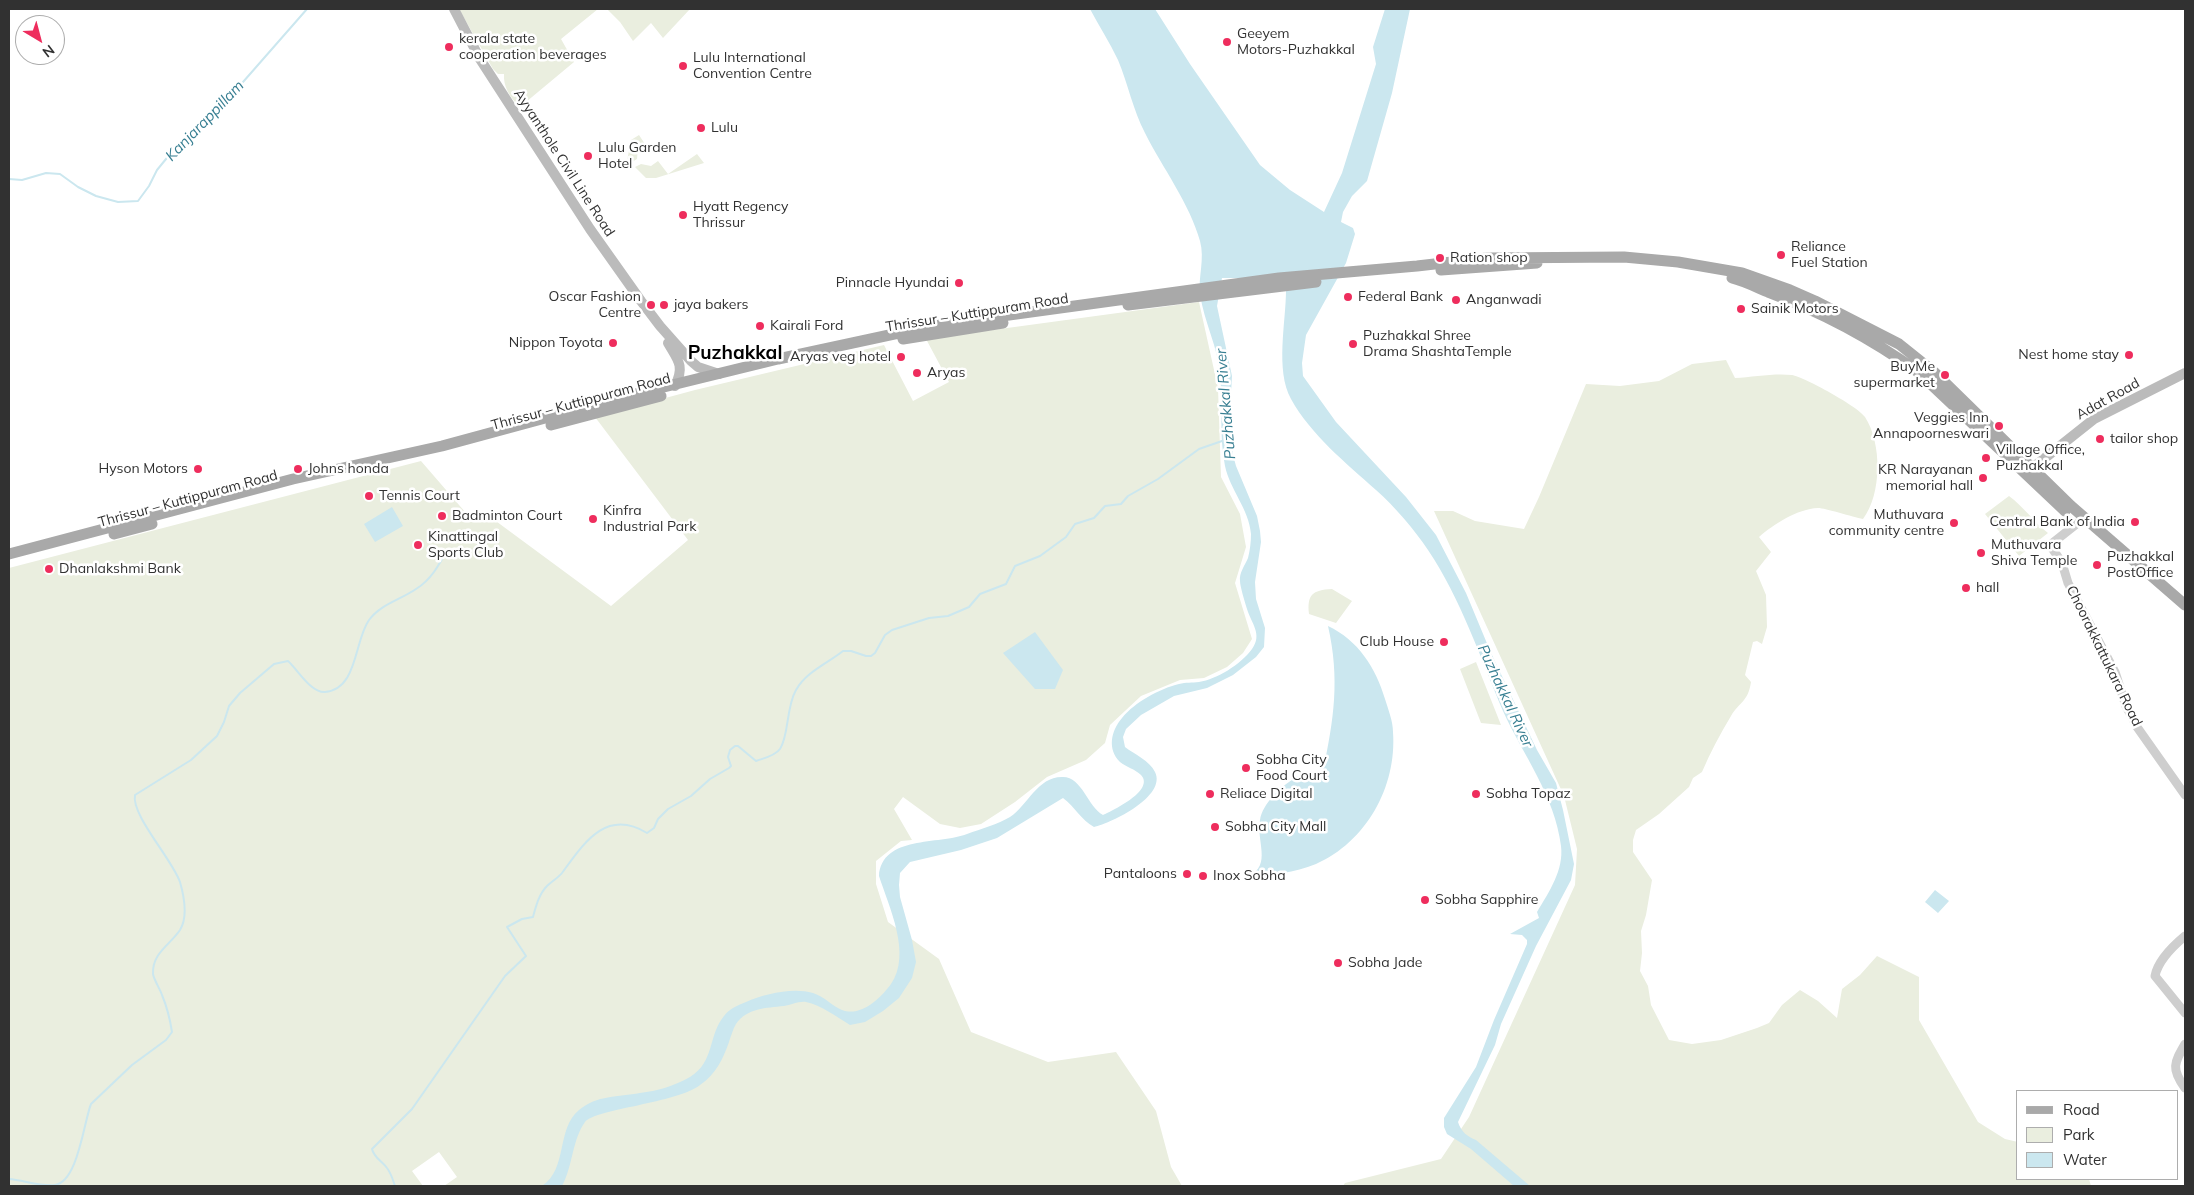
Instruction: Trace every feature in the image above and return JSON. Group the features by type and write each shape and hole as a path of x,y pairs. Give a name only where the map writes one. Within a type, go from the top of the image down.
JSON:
{"main road":[{"name":"Ayyanthole Civil Line Road","path":"454,9 480,59 590,229 660,326 698,367 720,374"},
{"path":"1227,288 1475,259 1571,256 1624,257 1678,262 1742,273 1790,290 1899,344 1934,372 2079,522 2185,615"},
{"path":"1280,282 1339,278 1354,274 1544,263 1601,262 1705,272 1736,280 1796,302 1868,339 1899,358 1918,372 2028,471 2185,605"},
{"name":"Thrissur – Kuttippuram Road","path":"9,554 293,479 442,446 620,398 720,374 905,334 1171,295 1227,288 1256,290 1280,282"},
{"name":"Ayyanthole Civil Line Road","path":"660,326 679,362 681,374 675,386"},
{"name":"Thrissur – Kuttippuram Road","path":"9,561 290,487 464,448 905,334"},
{"name":"Adat Road","path":"2028,471 2094,419 2185,373"}],"street":[{"name":"Choorakkattukara Road","path":"2079,522 2050,545 2062,562 2068,583 2115,672 2126,706 2137,727 2185,795"},
{"path":"2185,936 2171,948 2158,967 2156,976 2185,1013"},
{"path":"2185,1044 2175,1063 2176,1072 2185,1088"}],"green space":[{"path":"459,9 598,9 561,39 574,62 519,106 508,92 504,74 498,74 493,69"},
{"path":"607,9 690,9 663,38 651,23 633,41 620,22"},
{"path":"639,135 645,144 638,148 637,159 632,162 627,161 631,140"},
{"path":"697,154 704,163 656,178 646,178 635,167 641,164 651,166 658,161 668,174"},
{"path":"1199,302 1218,388 1221,477 1240,514 1246,547 1235,583 1252,639 1243,653 1227,667 1204,678 1180,680 1141,696 1110,725 1105,743 1086,760 1047,777 1015,802 981,824 960,828 940,824 903,797 894,809 912,840 901,841 876,861 876,884 888,922 939,959 971,1032 1048,1062 1116,1052 1156,1111 1171,1167 1182,1186 444,1186 457,1177 439,1152 412,1171 423,1186 9,1186 9,568 421,461 472,520 489,516 611,606 688,540 595,417 695,390 884,345 913,401 949,382 926,339"},
{"path":"1726,360 1735,378 1792,375 1831,393 1861,412 1865,417 1875,440 1877,468 1874,496 1863,519 1822,508 1810,509 1786,518 1759,537 1771,552 1756,571 1766,595 1767,627 1762,644 1757,641 1753,642 1745,675 1751,682 1748,694 1734,711 1702,772 1693,778 1689,787 1659,814 1636,830 1633,840 1633,852 1652,880 1646,915 1641,931 1642,953 1640,971 1648,986 1651,1005 1669,1040 1692,1044 1721,1040 1769,1023 1782,1005 1800,990 1818,1001 1837,1018 1842,989 1860,975 1877,956 1919,977 1919,1020 1978,1122 2005,1139 2016,1142 2016,1180 2089,1180 2091,1186 1343,1186 1345,1183 1441,1159 1469,1117 1575,885 1577,849 1564,796 1434,511 1453,511 1475,521 1524,529 1586,384 1620,386 1659,381 1692,364"},
{"path":"2009,496 2048,533 2019,556 1985,514"},
{"path":"1332,589 1352,601 1336,623 1309,614 1309,602 1312,595 1315,592"},
{"path":"1476,662 1501,725 1481,723 1460,669"}],"water":[{"name":"Puzhakkal River","path":"1090,9 1155,9 1190,64 1260,165 1290,190 1324,212 1342,173 1376,64 1373,47 1385,9 1410,9 1392,93 1367,181 1352,196 1343,212 1341,222 1353,228 1355,234 1346,263 1306,335 1302,363 1303,376 1336,422 1406,497 1436,535 1466,593 1491,653 1537,750 1556,783 1574,864 1571,880 1536,946 1501,1024 1495,1045 1458,1122 1465,1134 1476,1140 1530,1186 1514,1186 1471,1149 1447,1134 1444,1127 1444,1118 1476,1067 1527,944 1527,940 1522,935 1510,934 1539,918 1537,912 1551,889 1558,872 1561,846 1552,810 1537,776 1503,711 1460,608 1428,550 1390,504 1341,459 1308,425 1291,399 1283,374 1282,360 1286,290 1254,278 1222,278 1217,306 1232,376 1230,412 1233,455 1257,516 1260,531 1261,542 1255,582 1256,599 1265,628 1264,647 1256,657 1233,675 1207,688 1174,696 1141,715 1126,729 1123,737 1125,747 1153,768 1157,781 1146,799 1136,807 1113,820 1094,827 1085,821 1063,798 997,838 961,850 910,862 900,873 899,885 900,897 916,962 912,978 899,998 883,1011 865,1022 850,1025 823,1008 806,1002 764,1008 751,1012 736,1024 721,1060 715,1071 706,1081 674,1097 592,1117 585,1122 577,1137 562,1186 542,1186 556,1170 567,1128 579,1110 600,1099 659,1089 690,1077 704,1064 719,1023 726,1014 743,1003 761,996 788,991 813,993 838,1008 849,1012 863,1009 876,1001 891,984 897,972 899,959 897,930 879,876 882,863 890,854 914,844 967,834 1000,822 1016,812 1040,786 1054,778 1070,778 1103,815 1116,809 1138,793 1143,787 1144,781 1139,773 1120,762 1113,751 1113,734 1118,723 1127,712 1163,689 1182,683 1199,682 1221,674 1235,666 1255,644 1256,633 1246,606 1240,581 1241,572 1249,555 1251,543 1250,525 1227,475 1225,466 1222,443 1219,364 1200,294 1202,254 1200,241 1190,213 1141,124 1112,47"},
{"path":"392,507 403,526 375,542 364,524"},
{"path":"1328,626 1339,632 1357,647 1377,676 1391,719 1393,732 1393,753 1390,773 1384,792 1375,810 1363,827 1350,842 1334,854 1316,864 1299,870 1249,876 1260,866 1262,859 1259,828 1262,814 1269,801 1279,790 1297,777 1323,771 1333,716 1335,681 1332,645"},
{"path":"1035,632 1063,670 1055,689 1035,689 1003,653"},
{"path":"1935,890 1949,901 1938,913 1925,902"}],"waterway":[{"name":"Kanjarappillam","path":"9,179 22,180 46,173 60,174 78,187 96,196 118,202 138,201 149,186 157,170 175,148 229,98 307,9"},
{"name":"Puzhakkal River","path":"395,1186 388,1170 376,1157 372,1149 412,1109 505,976 526,956 507,927 522,919 533,917 538,900 544,889 560,875 597,832 620,824 632,826 647,833 654,828 658,819 668,809 691,796 710,779 729,768 731,766 728,757 730,750 735,746 738,746 756,761 775,753 783,743 796,690 805,678 818,668 843,651 871,656 875,653 885,635 892,630 929,618 948,616 969,607 980,594 1006,584 1015,566 1040,556 1066,537 1075,524 1094,518 1105,506 1121,504 1128,496 1158,479 1199,449 1222,441"},
{"path":"9,1179 50,1185 63,1181 75,1163 91,1104 132,1065 166,1040 172,1032 165,1004 153,974 153,967 158,955 180,930 185,913 184,900 176,872 139,814 135,804 135,795 191,760 217,736 229,706 240,693 274,664 288,661 315,689 325,692 336,689 344,682 354,663 360,640 369,620 379,610 410,593 426,581 438,567 447,550"}],"place":[{"name":"Geeyem Motors-Puzhakkal","path":"1227,42"},
{"name":"kerala state cooperation beverages","path":"449,47"},
{"name":"Lulu International Convention Centre","path":"683,66"},
{"name":"Lulu","path":"701,128"},
{"name":"Lulu Garden Hotel","path":"588,156"},
{"name":"Hyatt Regency Thrissur","path":"683,215"},
{"name":"Reliance Fuel Station","path":"1781,255"},
{"name":"Ration shop","path":"1440,258"},
{"name":"Pinnacle Hyundai","path":"959,283"},
{"name":"Federal Bank","path":"1348,297"},
{"name":"Anganwadi","path":"1456,300"},
{"name":"Oscar Fashion Centre","path":"651,305"},
{"name":"jaya bakers","path":"664,305"},
{"name":"Sainik Motors","path":"1741,309"},
{"name":"Kairali Ford","path":"760,326"},
{"name":"Nippon Toyota","path":"613,343"},
{"name":"Puzhakkal Shree Drama ShashtaTemple","path":"1353,344"},
{"name":"Nest home stay","path":"2129,355"},
{"name":"Aryas veg hotel","path":"901,357"},
{"name":"Aryas","path":"917,373"},
{"name":"BuyMe supermarket","path":"1945,375"},
{"name":"Veggies Inn Annapoorneswari","path":"1999,426"},
{"name":"tailor shop","path":"2100,439"},
{"name":"Village Office, Puzhakkal","path":"1986,458"},
{"name":"Hyson Motors","path":"198,469"},
{"name":"Johns honda","path":"298,469"},
{"name":"KR Narayanan memorial hall","path":"1983,478"},
{"name":"Tennis Court","path":"369,496"},
{"name":"Badminton Court","path":"442,516"},
{"name":"Kinfra Industrial Park","path":"593,519"},
{"name":"Central Bank of India","path":"2135,522"},
{"name":"Muthuvara community centre","path":"1954,523"},
{"name":"Kinattingal Sports Club","path":"418,545"},
{"name":"Muthuvara Shiva Temple","path":"1981,553"},
{"name":"Puzhakkal PostOffice","path":"2097,565"},
{"name":"Dhanlakshmi Bank","path":"49,569"},
{"name":"hall","path":"1966,588"},
{"name":"Club House","path":"1444,642"},
{"name":"Sobha City Food Court","path":"1246,768"},
{"name":"Reliace Digital","path":"1210,794"},
{"name":"Sobha Topaz","path":"1476,794"},
{"name":"Sobha City Mall","path":"1215,827"},
{"name":"Pantaloons","path":"1187,874"},
{"name":"Inox Sobha","path":"1203,876"},
{"name":"Sobha Sapphire","path":"1425,900"},
{"name":"Sobha Jade","path":"1338,963"}],"district":[{"name":"Puzhakkal","path":"735,353"}]}
